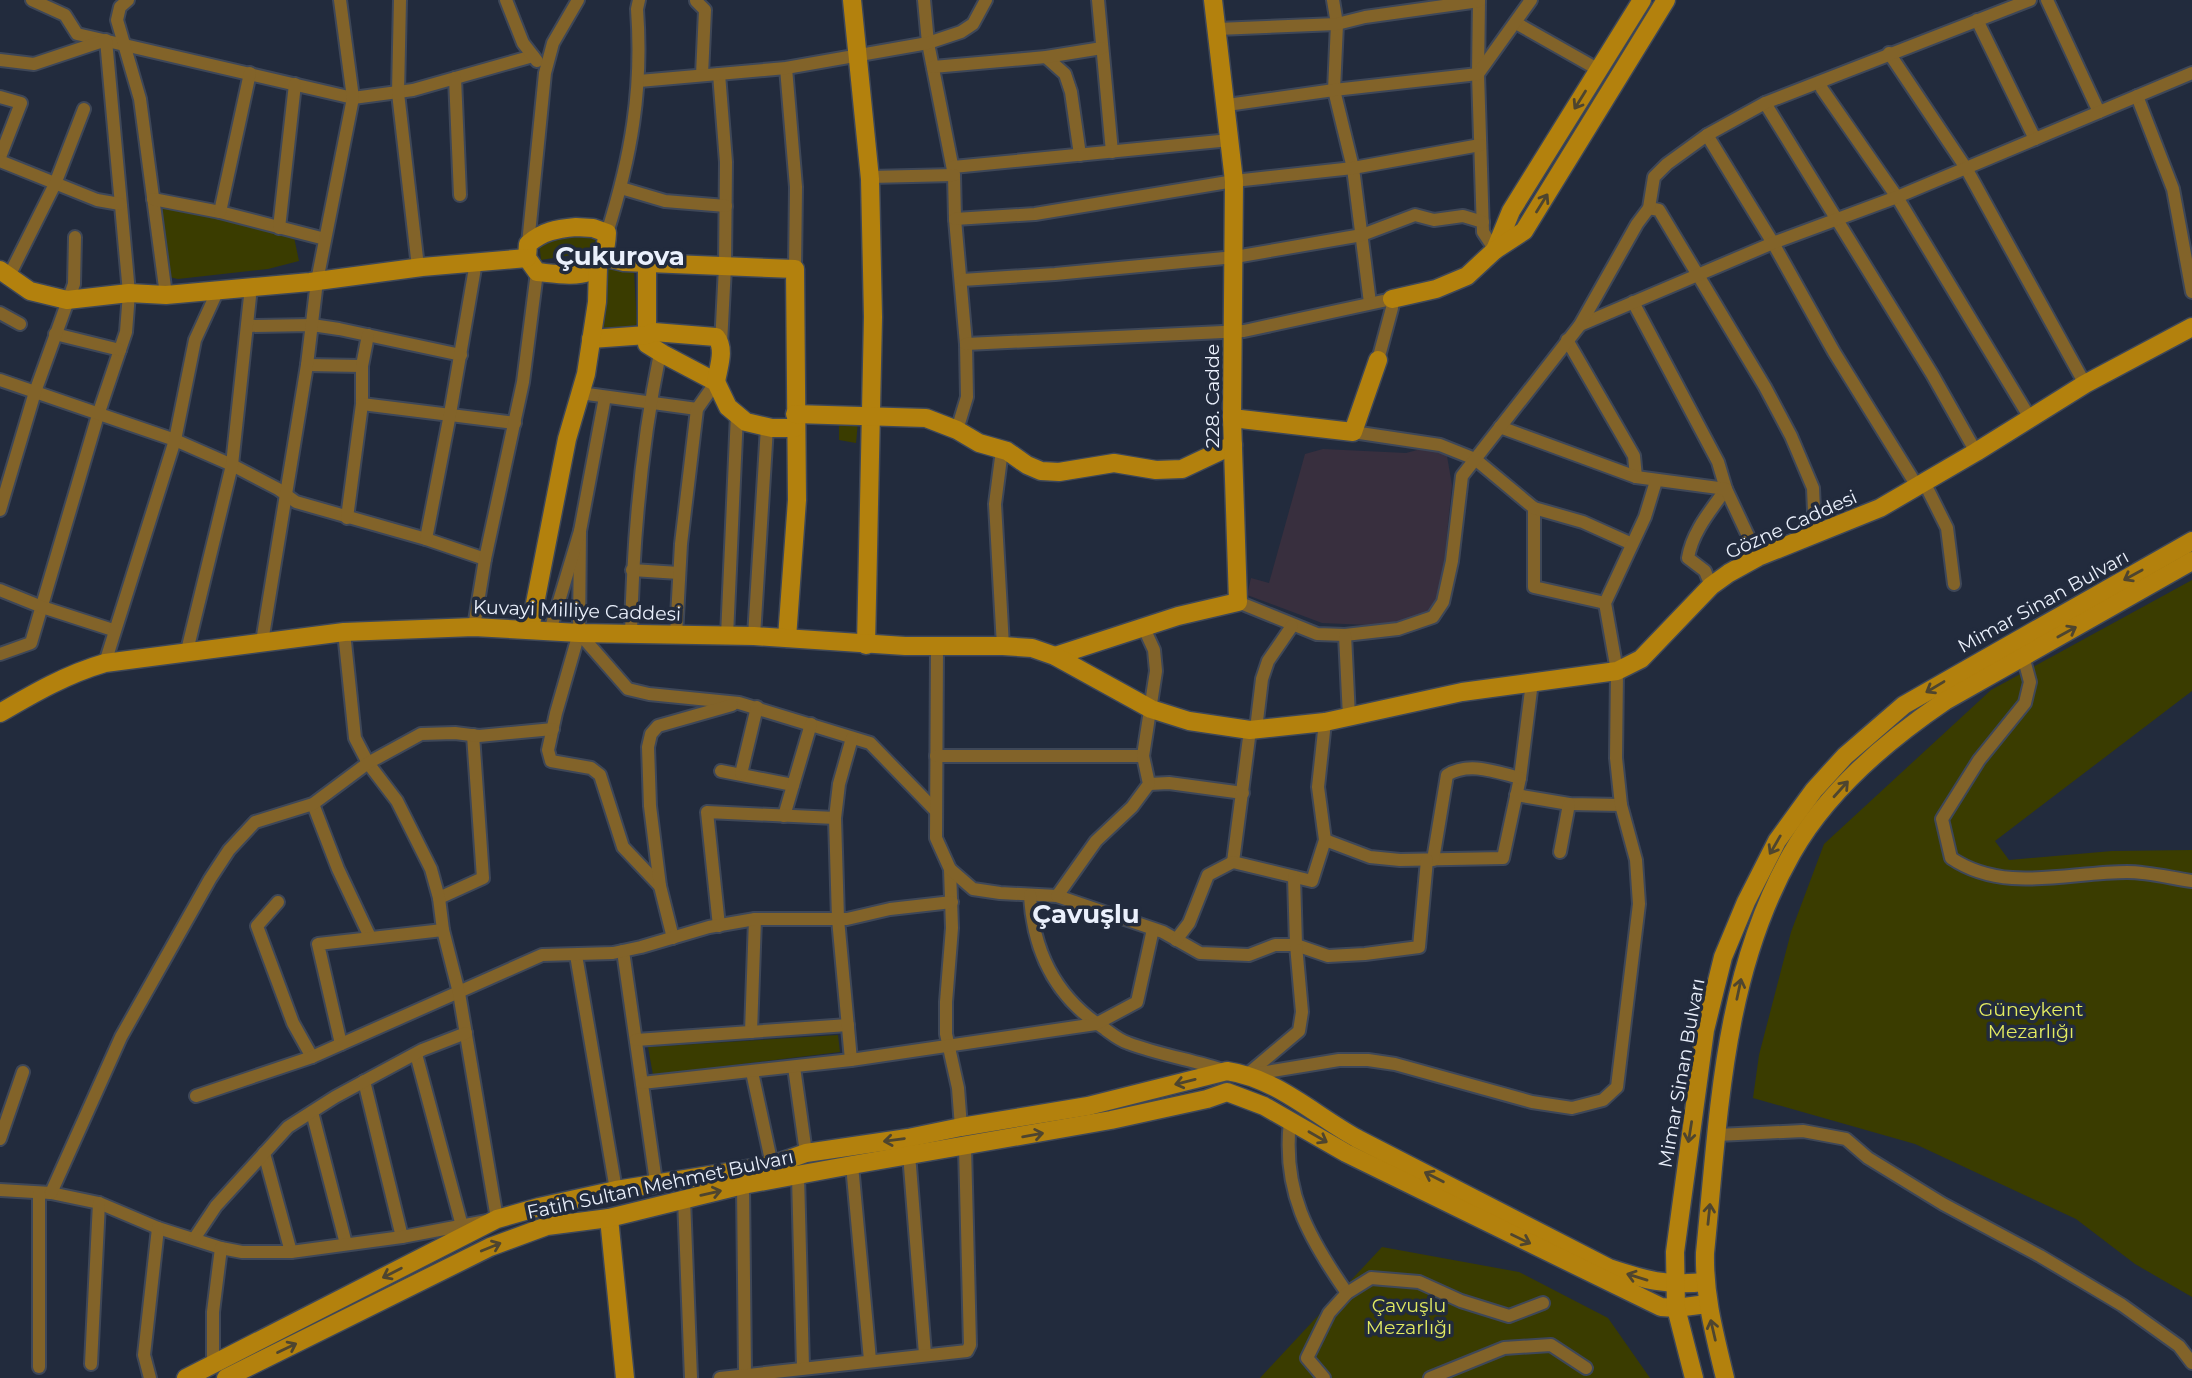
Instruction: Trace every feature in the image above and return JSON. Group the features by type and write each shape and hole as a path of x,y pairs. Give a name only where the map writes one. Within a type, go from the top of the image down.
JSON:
{"street":[{"path":"32,0 65,15 77,34 353,98 398,93 533,56"},
{"path":"128,0 120,7 117,20 140,99 166,295"},
{"path":"262,642 307,365 317,281 353,98 340,0"},
{"path":"400,0 398,93 418,267"},
{"path":"506,0 523,43 545,73"},
{"path":"474,627 485,559 523,382 545,73 553,43 578,0"},
{"path":"530,629 567,439 591,339 601,262 621,188 636,110 639,81 639,0"},
{"path":"689,0 704,0"},
{"path":"852,0 870,177 873,317 866,645"},
{"path":"924,0 933,67 953,171 962,280 967,397 957,430"},
{"path":"639,81 786,68 929,43 961,33 973,24 986,0"},
{"path":"1098,0 1112,152"},
{"name":"228. Cadde","path":"1213,0 1234,181 1232,418 1238,602"},
{"path":"1333,0 1337,23 1334,90 1353,168 1370,303"},
{"path":"1227,105 1478,74 1531,0"},
{"path":"1495,250 1511,211 1642,0"},
{"path":"966,344 1244,331 1436,289 1467,276 1495,250 1524,231 1666,0"},
{"path":"1055,656 1143,626 1209,607 1238,602 1317,634 1345,635 1398,629 1433,617 1443,602 1452,561 1462,476 1580,325 1637,224 1649,208 1654,177 1667,164 1707,135 1765,103 2030,0"},
{"path":"2047,0 2099,112"},
{"path":"696,1 705,10 702,75"},
{"path":"1217,29 1337,23 1479,1 1478,74 1483,232 1495,250"},
{"path":"1977,20 2035,139"},
{"path":"1517,23 1599,70"},
{"path":"0,60 34,64 106,40"},
{"path":"0,654 31,643 126,332 129,293 106,40"},
{"path":"933,67 1046,57 1102,48"},
{"path":"1889,53 1966,168 2085,384"},
{"path":"1046,57 1065,74 1071,92 1080,155"},
{"path":"786,68 796,187 797,499 787,638"},
{"path":"220,212 250,73"},
{"path":"676,635 679,573 697,409 716,382 721,344 726,162 719,74"},
{"path":"1580,325 1773,243 1897,197 2191,75"},
{"path":"456,78 460,195"},
{"path":"1820,82 1822,89 1897,197 2030,418"},
{"path":"279,228 295,84"},
{"path":"2137,96 2174,189 2192,292"},
{"path":"0,97 21,103 0,159 97,200 120,204"},
{"path":"1765,103 1932,374 1976,452"},
{"path":"84,108 55,184 4,274 30,291 67,300 129,293 166,295 317,281 418,267 530,258 574,274 590,272 601,262 795,269"},
{"path":"1707,135 1773,243 1834,352 1947,528 1954,584"},
{"path":"870,177 953,171 1230,140"},
{"path":"955,219 1035,214 1234,181 1353,168 1480,145"},
{"path":"621,188 665,201 726,206"},
{"path":"153,199 220,212 325,239"},
{"path":"1649,208 1659,210 1765,387 1791,436 1813,488 1815,534"},
{"path":"962,280 1235,257 1362,235 1415,215 1434,220 1463,216 1483,222"},
{"path":"530,258 538,236 551,229 584,228 607,233"},
{"path":"0,510 34,392 74,284 75,237"},
{"path":"426,539 476,262"},
{"path":"647,264 647,344 716,382 728,407 746,422 767,427 795,421 872,416 926,418 957,430 979,443 1002,450 1041,471 1059,472 1114,463 1156,470 1182,469 1233,445"},
{"path":"187,651 232,465 251,287"},
{"path":"105,663 113,629 175,440 195,340 218,290"},
{"path":"1353,432 1378,360 1392,299"},
{"path":"1633,302 1718,462 1726,489 1758,556"},
{"path":"0,313 20,324"},
{"path":"247,326 312,325 461,355"},
{"name":"Gözne Caddesi","path":"1151,709 1189,721 1253,729 1325,722 1462,692 1616,671 1641,659 1712,586 1758,556 1880,508 2085,384 2192,327"},
{"path":"591,339 647,335 654,332 716,337 721,344"},
{"path":"55,334 120,350"},
{"path":"347,518 362,404 362,366 368,335"},
{"path":"1567,340 1634,456 1636,477"},
{"path":"631,634 636,515 650,402 660,353"},
{"path":"307,365 362,366"},
{"path":"0,380 175,440 232,465 296,502 426,539 485,559"},
{"path":"580,393 697,409"},
{"path":"550,631 580,531 605,397"},
{"path":"362,404 515,423"},
{"path":"727,636 737,414"},
{"path":"1232,418 1440,444 1475,459 1534,509 1583,522 1632,544"},
{"path":"754,636 767,427"},
{"path":"1500,427 1636,477 1726,489"},
{"path":"1002,450 995,504 1003,646"},
{"path":"1248,1075 1339,1060 1368,1060 1395,1064 1532,1102 1572,1108 1603,1100 1616,1087 1639,904 1636,860 1621,804 1616,758 1616,671 1605,603 1645,517 1656,481"},
{"path":"1712,586 1705,571 1688,558 1690,546 1706,516 1726,489"},
{"path":"1534,509 1534,587 1605,603"},
{"path":"580,531 579,633 548,750 551,761 591,768 600,775 623,847 660,886"},
{"name":"Mimar Sinan Bulvarı","path":"1694,1378 1676,1308 1675,1252 1705,1031 1723,957 1746,902 1777,841 1814,790 1845,756 1904,705 2192,541"},
{"name":"Mimar Sinan Bulvarı","path":"1725,1378 1704,1282 1726,1051 1745,962 1765,907 1793,851 1827,804 1856,771 1945,701 2192,561"},
{"path":"632,570 679,573"},
{"path":"0,590 42,607 113,629"},
{"path":"1233,862 1262,679 1268,661 1292,625"},
{"path":"1058,896 1096,841 1132,807 1149,784 1143,756 1156,671 1154,650 1143,626"},
{"name":"Kuvayi Milliye Caddesi","path":"0,713 38,690 83,669 105,663 344,632 474,627 579,633 754,636 866,645 1032,648 1055,656 1151,709"},
{"path":"0,1190 45,1193 99,1203 158,1228 221,1248 243,1252 290,1252 402,1237 496,1219 459,993 443,930 439,898 431,869 397,801 368,763 355,738 344,632"},
{"path":"579,633 628,689 757,707 870,743 936,811"},
{"path":"1345,635 1349,717"},
{"path":"937,646 936,838 950,869 952,902 946,1034 958,1088 961,1127"},
{"path":"2023,656 2030,682 2025,704 1979,760 1941,818 1951,858 1990,876 2049,879 2128,872 2192,881"},
{"path":"1325,841 1370,857 1400,860 1503,858 1520,778 1532,682"},
{"path":"673,938 660,886 650,806 648,747 651,734 658,726 739,703"},
{"path":"741,774 757,707"},
{"path":"1176,940 1189,923 1208,875 1233,862 1312,881 1325,841 1318,787 1325,722"},
{"path":"784,816 811,724"},
{"path":"38,1367 45,1193 121,1037 229,850 255,822 313,804 368,763 421,734 473,735 553,729"},
{"path":"439,898 483,878 473,735"},
{"path":"851,1060 838,919 835,818 838,784 852,738"},
{"path":"936,756 1143,756"},
{"path":"950,869 973,889 1058,896 1153,929 1200,953 1248,955 1275,945 1296,946 1328,956 1419,947 1430,860 1447,775 1460,767 1479,768 1520,778"},
{"path":"721,771 793,785"},
{"path":"1149,784 1169,783 1243,793"},
{"path":"1516,795 1569,804 1621,804"},
{"path":"313,804 338,869 370,937"},
{"path":"1560,852 1569,804"},
{"path":"719,926 707,813 835,818"},
{"path":"1248,1075 1299,1031 1302,1012 1293,877"},
{"path":"1030,895 1031,921 1056,985 1085,1017 1125,1043 1248,1075 1292,1096 1355,1137 1609,1268 1647,1280 1677,1285 1704,1282"},
{"path":"278,902 257,926 293,1023 312,1057"},
{"path":"196,1096 312,1057 542,956 622,951 755,919 838,919 952,902"},
{"path":"751,1032 755,919"},
{"path":"642,1083 851,1060 1096,1024 1137,1002 1153,929"},
{"path":"341,1044 318,944 443,930"},
{"path":"622,951 656,1182"},
{"path":"576,955 616,1190"},
{"path":"636,1040 848,1025"},
{"path":"194,1238 216,1206 288,1127 364,1081 416,1054 466,1033"},
{"path":"416,1054 463,1226"},
{"path":"794,1067 806,1153"},
{"name":"Fatih Sultan Mehmet Bulvarı","path":"225,1374 496,1219 656,1182 772,1165 806,1153 1088,1106 1227,1071"},
{"path":"0,1139 23,1072"},
{"path":"752,1072 772,1165"},
{"path":"364,1081 402,1237"},
{"name":"Fatih Sultan Mehmet Bulvarı","path":"186,1378 225,1374 490,1247 547,1226 609,1218 743,1185 1111,1120 1207,1099 1227,1092 1264,1106 1346,1153 1661,1307 1676,1308"},
{"path":"312,1112 346,1244"},
{"path":"1290,1121 1287,1149 1296,1201 1317,1250 1347,1293"},
{"path":"1717,1135 1803,1131 1846,1139 1868,1158 1943,1204 2040,1256 2122,1305 2186,1347 2192,1363"},
{"path":"720,1378 967,1350 970,1345 965,1147"},
{"path":"264,1153 290,1252"},
{"path":"909,1154 925,1354"},
{"path":"852,1165 870,1360"},
{"path":"798,1176 803,1367"},
{"path":"743,1185 745,1374"},
{"path":"684,1199 691,1378"},
{"path":"91,1364 99,1203"},
{"path":"609,1218 625,1378"},
{"path":"150,1378 144,1355 158,1228"},
{"path":"221,1248 213,1312 225,1374"},
{"path":"1324,1378 1307,1358 1329,1313 1347,1293 1371,1278 1419,1282 1461,1301 1509,1316 1543,1303"},
{"path":"1676,1308 1707,1304"},
{"path":"1430,1378 1504,1348 1551,1345 1586,1368"}],"shaded area":[{"path":"1432,446 1444,449 1452,485 1442,584 1428,618 1391,626 1322,623 1247,595 1251,578 1269,583 1305,454 1323,449 1406,453"}],"green space":[{"path":"162,206 294,237 299,261 268,269 178,279 169,277"},
{"path":"560,232 597,237 590,252 541,260 539,241"},
{"path":"603,265 629,268 634,272 637,324 632,327 593,328"},
{"path":"839,420 858,422 856,443 839,440"},
{"name":"Güneykent Mezarlığı","path":"2192,580 2192,691 1995,841 2009,860 2112,851 2192,850 2192,1297 2135,1264 2076,1219 1915,1144 1753,1098 1759,1055 1791,932 1824,844 1991,690"},
{"path":"838,1035 840,1052 653,1075 648,1047"},
{"name":"Çavuşlu Mezarlığı","path":"1382,1247 1519,1272 1608,1318 1650,1378 1260,1378"}],"district":[{"name":"Çukurova","path":"620,256"},
{"name":"Çavuşlu","path":"1086,914"}]}
